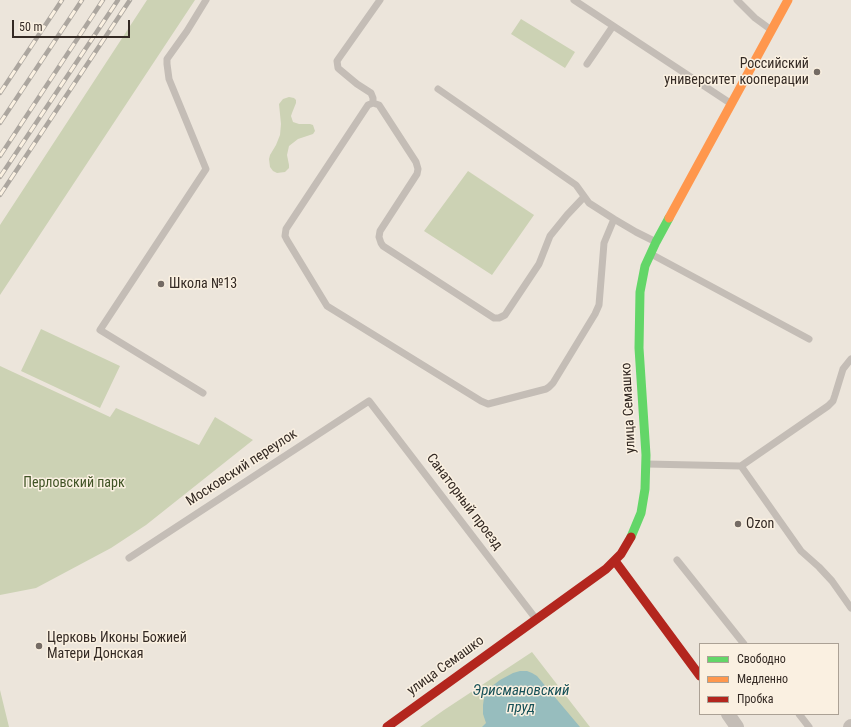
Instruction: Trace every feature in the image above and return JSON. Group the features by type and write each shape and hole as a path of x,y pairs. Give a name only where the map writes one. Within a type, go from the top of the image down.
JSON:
{"main road":[{"name":"улица Семашко","path":"387,727 606,569 614,562 634,534 641,513 645,488 646,464 639,348 640,292 642,278 650,254 656,242 788,0"},
{"path":"614,562 699,675"}],"street":[{"path":"729,715 737,727"}],"lane":[{"path":"203,393 100,330 206,169 169,79 167,59 206,0"},
{"path":"373,103 371,93 339,69 337,61 380,0"},
{"path":"574,0 731,104"},
{"path":"737,0 755,18 772,30"},
{"path":"587,64 613,26"},
{"path":"438,89 576,185 589,202 614,219 656,242"},
{"path":"584,197 550,236 539,264 505,315 500,318 494,318 383,246 381,243 379,237 380,230 417,174 418,169 416,162 379,105 373,103 368,105 286,229 285,234 287,240 327,306 483,403 490,403 546,389 553,383 599,305 604,243 614,219"},
{"path":"650,254 809,339"},
{"path":"646,464 741,466 828,406 833,401 843,369 851,359"},
{"name":"Московский переулок","path":"129,558 369,401"},
{"name":"Санаторный проезд","path":"369,401 537,620"},
{"path":"741,466 801,551 819,567 851,608"},
{"path":"678,560 743,643"},
{"path":"800,715 809,727"}],"green space":[{"path":"147,0 195,0 0,295 0,225"},
{"path":"521,19 575,52 565,68 511,34"},
{"path":"289,97 296,100 291,116 293,122 313,125 315,131 313,134 298,139 289,146 287,155 289,168 285,172 277,173 270,167 269,159 280,135 281,124 279,104 283,99"},
{"path":"468,171 534,215 492,275 424,231"},
{"path":"41,329 120,366 100,408 21,371"},
{"name":"Перловский парк","path":"0,366 110,417 116,408 199,445 215,417 253,440 146,525 111,548 36,588 0,595"},
{"path":"532,652 590,727 420,727 444,710"},
{"path":"0,690 9,727 0,727"}],"water":[{"name":"Эрисмановский пруд","path":"520,671 527,671 537,676 580,727 482,727 486,723 483,714 483,705 487,690 500,680"}],"railway":[{"path":"0,93 62,0"},
{"path":"0,123 82,0"},
{"path":"0,156 103,0"},
{"path":"0,177 118,0"},
{"path":"0,195 130,0"}],"traffic: fast":[{"path":"631,537 641,513 645,489 646,455 639,348 640,292 645,266 669,218"}],"traffic: slow":[{"path":"669,218 788,0"}],"traffic: jam":[{"path":"387,727 606,569 621,554 631,537"},
{"path":"615,561 699,675"}],"place":[{"name":"Российский университет кооперации","path":"817,72"},
{"name":"Школа №13","path":"161,284"},
{"name":"Ozon","path":"738,524"},
{"name":"Церковь Иконы Божией Матери Донская","path":"39,646"}]}
